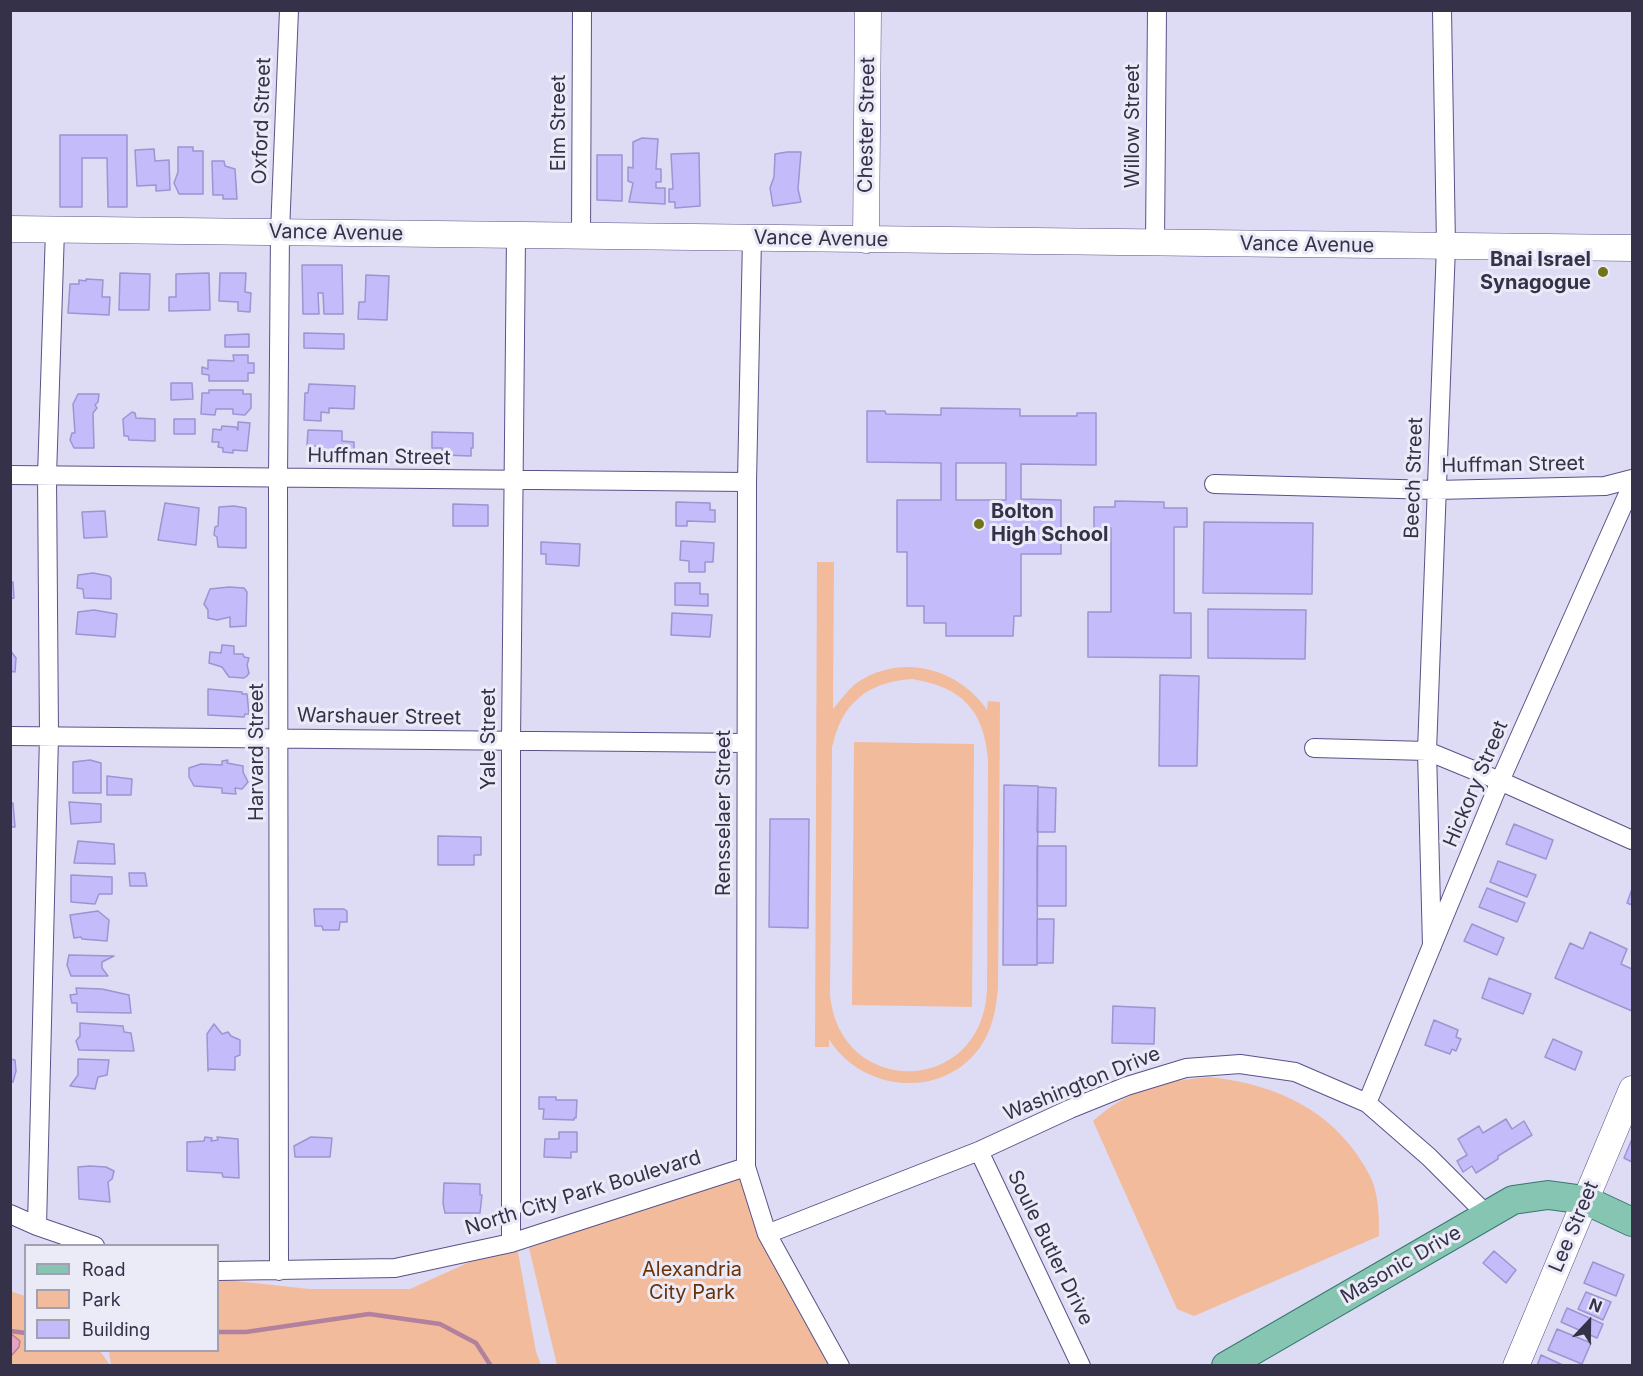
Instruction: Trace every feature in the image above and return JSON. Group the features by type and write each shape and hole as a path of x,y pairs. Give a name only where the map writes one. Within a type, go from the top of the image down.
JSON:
{"main road":[{"name":"Masonic Drive","path":"1226,1365 1513,1200 1548,1195 1585,1200 1632,1222"}],"street":[{"name":"Oxford Street","path":"280,232 289,10"},
{"name":"Elm Street","path":"581,236 582,10"},
{"name":"Chester Street","path":"866,240 868,10"},
{"name":"Willow Street","path":"1155,243 1156,10"},
{"name":"Beech Street","path":"1432,946 1427,751 1446,246 1442,10"},
{"name":"Vance Avenue","path":"10,229 1632,248"},
{"path":"37,1226 49,736 47,476 55,230"},
{"name":"Harvard Street","path":"279,1272 280,232"},
{"name":"Yale Street","path":"511,1243 511,741 516,236"},
{"name":"Rensselaer Street","path":"752,238 747,482 746,1167 767,1234 840,1365"},
{"name":"Huffman Street","path":"10,475 747,482"},
{"name":"Huffman Street","path":"1214,484 1436,490 1605,486 1632,479"},
{"name":"Hickory Street","path":"1367,1103 1500,781 1632,485"},
{"name":"Warshauer Street","path":"10,736 746,743"},
{"path":"1314,748 1427,751 1632,840"},
{"name":"Washington Drive","path":"767,1234 979,1150 1127,1086 1186,1068 1240,1064 1295,1072 1367,1103 1429,1157 1487,1215"},
{"name":"Lee Street","path":"1516,1365 1632,1089"},
{"name":"Soule Butler Drive","path":"979,1150 1081,1365"},
{"name":"North City Park Boulevard","path":"219,1271 279,1272 395,1268 511,1243 746,1167"},
{"path":"10,1214 37,1226 92,1244"}],"green space":[{"path":"817,562 834,562 833,709 858,682 875,673 893,668 911,667 928,669 961,684 987,710 988,701 1000,702 998,987 994,1017 983,1044 970,1059 953,1072 935,1080 915,1083 895,1082 876,1077 858,1068 842,1055 829,1039 829,1047 815,1047","holes":["912,679 944,688 967,703 975,714 986,742 988,760 987,990 979,1025 962,1050 938,1066 910,1071 883,1067 858,1053 839,1029 830,995 832,748 842,719 858,698 882,685 896,681"]},
{"path":"854,742 974,744 972,1007 852,1005"},
{"path":"1209,1077 1231,1080 1272,1091 1309,1109 1326,1121 1356,1153 1372,1180 1377,1201 1379,1236 1194,1316 1177,1309 1093,1121 1120,1101 1147,1088 1176,1081"},
{"name":"Alexandria City Park","path":"740,1176 833,1365 557,1365 529,1248"},
{"path":"516,1241 536,1352 541,1365 111,1366 109,1352 219,1352 219,1279 309,1289 410,1289"},
{"path":"10,1291 24,1296 24,1352 101,1352 110,1365 11,1365"}],"shaded area":[{"path":"10,1333 20,1341 19,1347 11,1356"}],"building":[{"path":"60,135 127,135 127,207 108,207 107,158 82,158 82,207 60,207"},
{"path":"642,138 658,139 656,169 661,169 661,182 656,182 656,188 665,188 665,204 629,202 633,183 628,181 628,167 633,168 633,142"},
{"path":"178,147 193,147 193,151 203,151 203,194 179,194 174,183 178,172"},
{"path":"154,149 155,161 169,160 170,190 156,191 156,185 137,186 135,150"},
{"path":"801,152 798,189 801,202 773,206 770,188 774,177 775,154"},
{"path":"699,153 700,206 675,208 675,202 669,202 669,189 673,189 671,154"},
{"path":"597,155 622,155 622,201 597,200"},
{"path":"212,161 224,161 225,166 235,169 237,199 223,199 223,195 213,195"},
{"path":"302,265 342,265 343,314 324,314 323,293 318,293 319,314 303,314"},
{"path":"120,273 150,274 149,310 119,310"},
{"path":"209,273 210,310 169,311 169,297 176,297 176,274"},
{"path":"220,273 246,273 245,292 251,293 250,312 238,311 238,302 219,301"},
{"path":"366,275 389,276 387,320 358,319 359,302 365,302"},
{"path":"86,279 103,280 102,297 110,297 109,315 68,313 70,284 79,284 79,280 86,281"},
{"path":"304,333 344,334 344,349 304,348"},
{"path":"249,334 249,347 225,347 225,335"},
{"path":"233,355 248,355 248,363 254,363 254,373 248,373 248,381 209,381 209,375 202,374 202,367 208,369 208,360 234,361"},
{"path":"171,383 192,383 193,399 171,400"},
{"path":"309,384 355,386 354,409 329,408 329,413 321,412 321,421 304,420 305,393 308,393"},
{"path":"209,390 243,390 243,394 251,394 251,408 245,415 233,414 233,409 216,409 215,415 201,414 202,393 209,393"},
{"path":"78,394 99,394 95,405 97,408 93,413 94,448 74,448 70,440 72,433 75,433 73,404"},
{"name":"Bolton High School","path":"941,408 1020,409 1020,416 1077,416 1077,413 1096,413 1096,465 1021,464 1021,499 1061,500 1061,554 1021,554 1021,616 1014,616 1013,636 946,636 946,623 924,623 924,606 907,606 907,552 897,552 897,500 941,500 941,463 867,462 867,411 885,411 886,414 941,415","holes":["956,463 1006,463 1006,500 956,500"]},
{"path":"132,412 135,413 136,418 155,419 155,441 129,440 128,436 124,436 123,419"},
{"path":"174,419 195,419 195,434 174,434"},
{"path":"238,422 250,423 247,451 223,452 223,448 218,447 219,442 212,442 213,429 221,430 222,426 236,427 238,430"},
{"path":"308,430 342,431 342,441 354,442 354,454 318,452 318,446 307,446"},
{"path":"432,432 473,433 471,456 442,455 442,448 432,448"},
{"path":"1115,501 1164,502 1164,508 1187,508 1187,527 1174,527 1174,613 1191,613 1191,658 1088,657 1088,612 1111,612 1111,528 1094,528 1094,507 1115,507"},
{"path":"676,502 710,503 710,510 715,510 715,522 687,521 687,526 676,526"},
{"path":"165,503 199,508 196,545 158,540"},
{"path":"453,504 488,505 488,526 453,526"},
{"path":"219,507 246,508 246,548 218,547 217,537 214,535 215,527 218,526"},
{"path":"105,511 107,537 84,538 82,512"},
{"path":"1204,522 1313,523 1312,594 1203,593"},
{"path":"681,541 714,543 713,562 705,562 705,572 689,572 689,561 680,560"},
{"path":"541,542 580,544 579,566 546,564 546,554 541,554"},
{"path":"93,573 111,578 111,599 84,598 83,589 77,588 78,575"},
{"path":"10,582 13,582 14,598 10,599"},
{"path":"675,583 700,583 700,594 708,594 708,606 675,605"},
{"path":"244,588 247,592 246,626 230,627 230,617 217,620 208,618 208,610 204,604 210,589"},
{"path":"1208,609 1306,610 1305,659 1208,658"},
{"path":"94,610 117,614 115,637 76,634 78,612"},
{"path":"672,613 712,615 710,637 671,635"},
{"path":"222,645 234,646 234,654 243,654 244,657 249,658 247,676 244,678 229,677 222,667 209,663 210,652 221,653"},
{"path":"10,650 16,658 15,672 10,671"},
{"path":"1160,675 1199,676 1197,766 1159,766"},
{"path":"208,689 247,694 249,714 245,714 244,717 208,715"},
{"path":"90,760 101,763 101,793 73,793 73,762"},
{"path":"228,760 227,763 243,766 248,782 242,789 235,788 236,794 222,793 222,788 194,786 189,777 189,768 201,764 222,765 222,761"},
{"path":"107,776 132,779 131,795 107,795"},
{"path":"1004,785 1038,786 1037,965 1003,965"},
{"path":"1038,787 1056,788 1055,832 1037,832"},
{"path":"69,802 101,804 101,822 71,824"},
{"path":"10,803 13,803 15,827 10,827"},
{"path":"770,819 809,819 808,928 769,927"},
{"path":"1514,824 1553,840 1546,859 1506,844"},
{"path":"438,836 481,837 481,855 474,855 474,865 438,865"},
{"path":"78,841 114,844 115,864 74,863"},
{"path":"1037,846 1066,846 1066,906 1037,906"},
{"path":"1498,861 1536,875 1527,897 1490,882"},
{"path":"129,873 145,873 147,886 130,886"},
{"path":"71,875 112,877 112,894 99,894 95,904 71,902"},
{"path":"1487,888 1525,903 1517,922 1479,907"},
{"path":"1632,889 1632,905 1627,903"},
{"path":"314,909 344,909 347,911 347,922 340,922 339,930 323,930 322,926 315,926"},
{"path":"98,911 109,920 107,941 74,938 70,915"},
{"path":"1037,919 1054,919 1053,963 1037,963"},
{"path":"1472,924 1504,938 1497,955 1464,941"},
{"path":"1590,932 1627,949 1621,964 1632,969 1632,1011 1555,978 1570,943 1583,949"},
{"path":"69,955 114,956 102,962 102,968 108,976 71,976 67,965"},
{"path":"1489,978 1531,994 1523,1014 1482,998"},
{"path":"76,988 102,989 129,995 131,1013 77,1012 77,1003 72,1003 70,995 77,994"},
{"path":"1113,1006 1155,1008 1154,1044 1112,1043"},
{"path":"1434,1020 1458,1030 1456,1037 1461,1039 1456,1051 1452,1049 1450,1054 1425,1045"},
{"path":"80,1023 123,1026 124,1032 131,1033 134,1051 79,1050 76,1041 80,1036"},
{"path":"214,1024 222,1034 228,1032 240,1040 240,1055 235,1057 235,1070 209,1069 208,1071 207,1034"},
{"path":"1553,1039 1582,1052 1575,1070 1545,1057"},
{"path":"10,1059 15,1060 16,1071 13,1082 10,1082"},
{"path":"78,1059 109,1060 107,1075 98,1077 95,1089 70,1086 78,1075"},
{"path":"539,1097 577,1100 576,1118 574,1120 543,1119 544,1109 539,1109"},
{"path":"1506,1119 1512,1129 1524,1121 1532,1135 1476,1173 1472,1166 1463,1172 1457,1161 1467,1155 1458,1139 1479,1126 1483,1133"},
{"path":"559,1132 577,1132 577,1152 571,1152 571,1158 544,1157 545,1139 559,1139"},
{"path":"205,1137 212,1138 211,1141 218,1140 217,1137 238,1139 239,1178 223,1177 222,1173 187,1171 187,1142 204,1141"},
{"path":"311,1137 332,1138 330,1157 295,1157 294,1146"},
{"path":"1632,1139 1632,1162 1624,1158"},
{"path":"78,1167 106,1167 114,1171 112,1179 108,1182 110,1202 79,1199"},
{"path":"444,1183 480,1184 480,1195 482,1195 480,1213 445,1213"},
{"path":"1494,1251 1516,1270 1506,1283 1483,1263"},
{"path":"1593,1262 1624,1275 1616,1296 1584,1283"},
{"path":"1586,1292 1611,1302 1603,1320 1578,1309"},
{"path":"1567,1308 1603,1324 1597,1338 1561,1322"},
{"path":"1557,1329 1591,1343 1582,1364 1548,1350"},
{"path":"1541,1355 1565,1366 1537,1366"}],"waterway":[{"path":"219,1332 246,1332 369,1314 440,1324 476,1343 491,1366"},
{"path":"10,1331 24,1333"}],"place":[{"name":"Bnai Israel Synagogue","path":"1603,272"},
{"name":"Bolton High School","path":"979,524"}]}
